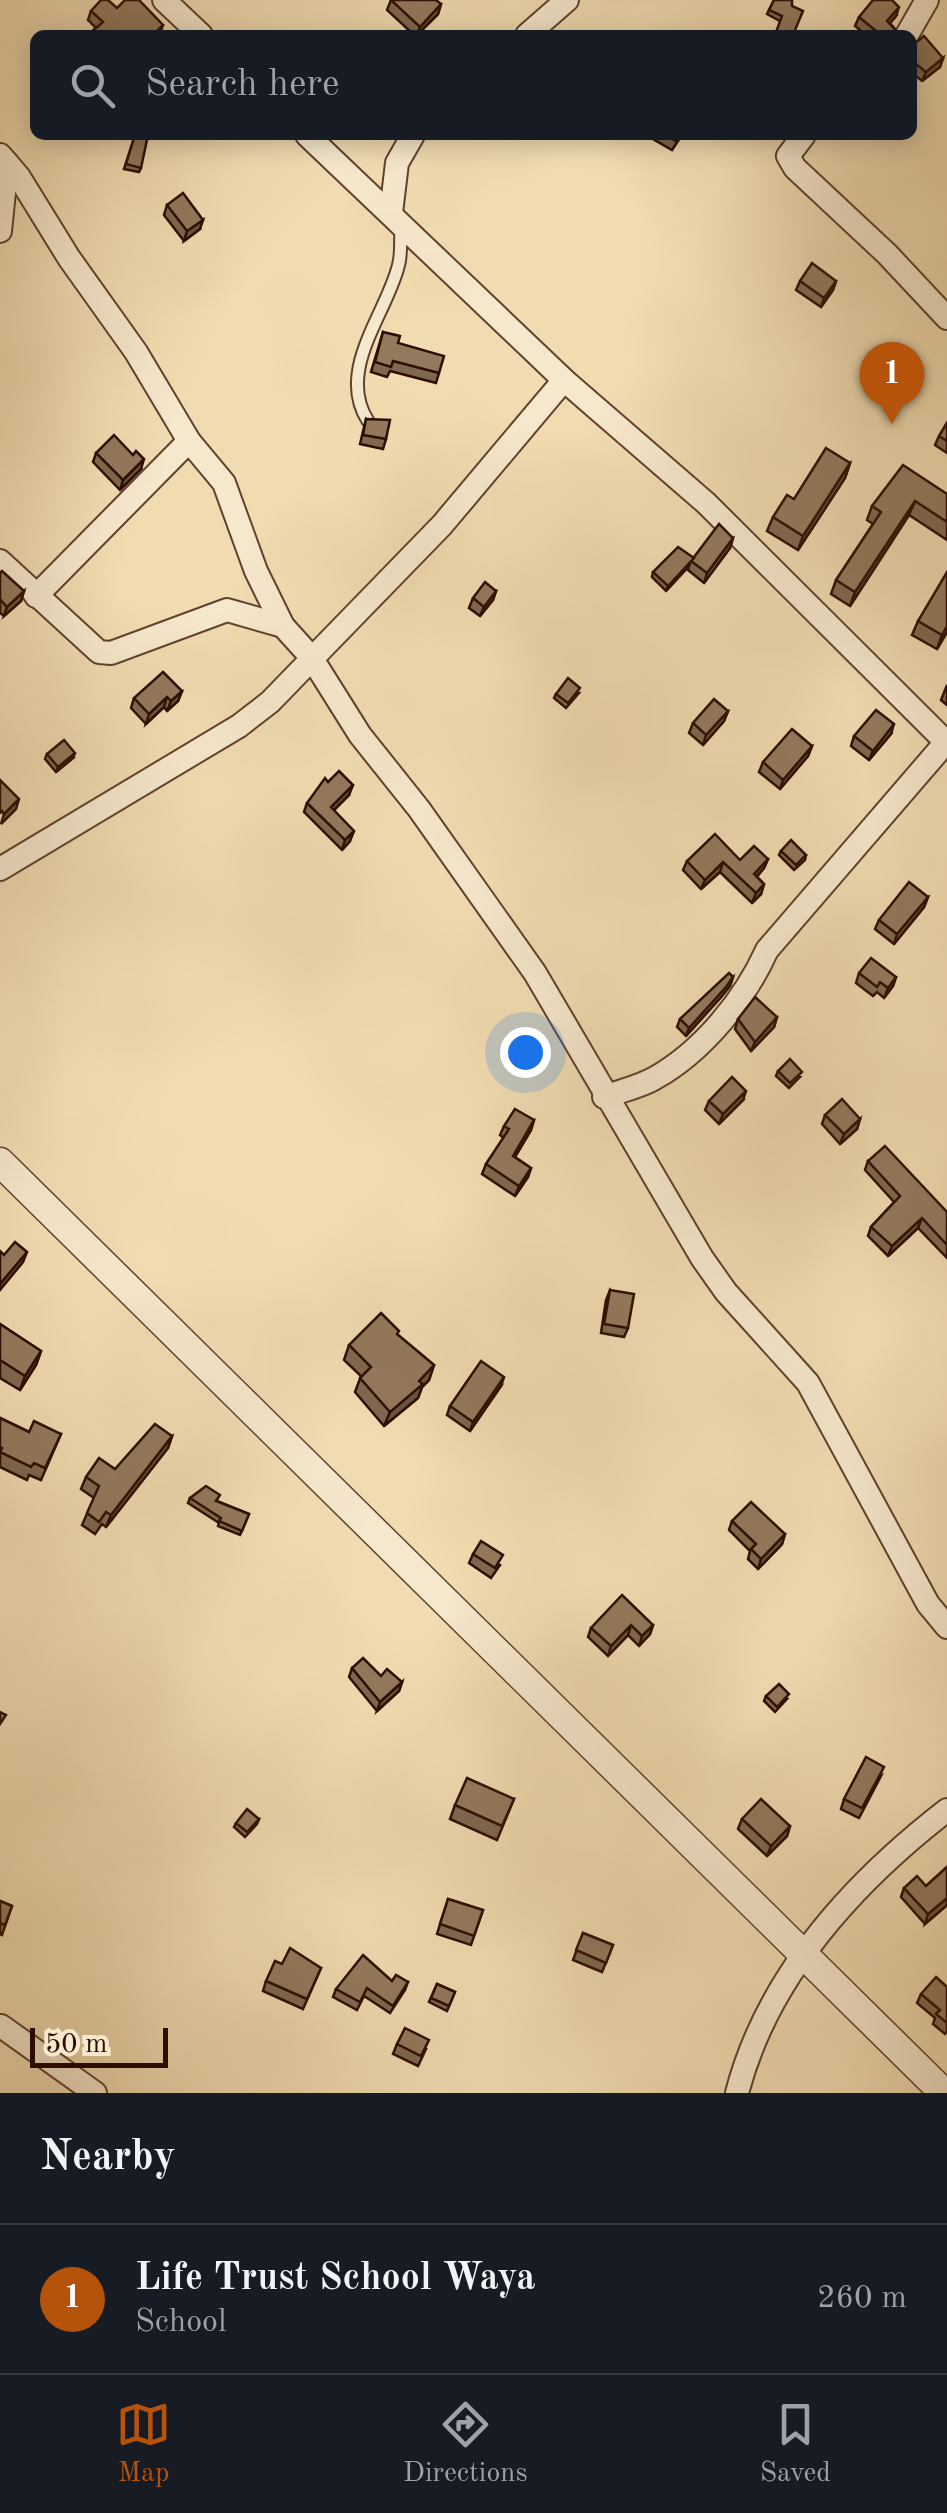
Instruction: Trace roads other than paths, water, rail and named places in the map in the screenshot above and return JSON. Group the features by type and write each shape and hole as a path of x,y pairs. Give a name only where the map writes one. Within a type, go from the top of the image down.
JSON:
{"street":[{"path":"164,0 196,30"},
{"path":"532,30 566,0"},
{"path":"910,30 928,2"},
{"path":"312,140 564,380 706,503 947,742 767,950 752,984 730,1010 655,1078 604,1097"},
{"path":"396,218 398,164 410,140"},
{"path":"800,140 788,156 795,168 887,254 947,318"},
{"path":"0,231 4,159"},
{"path":"4,159 136,352 190,441 224,483 256,571 283,626 310,657 360,735 419,809 535,973 604,1097 726,1292 808,1383 928,1604 947,1627"},
{"path":"0,869 239,726 270,702 442,525 564,380"},
{"path":"36,596 190,441"},
{"path":"0,560 99,652 111,653 227,610 283,626"},
{"path":"0,1162 944,2093"},
{"path":"737,2093 755,2035 804,1954 868,1879 947,1810"},
{"path":"0,2026 96,2093"}],"lane":[{"path":"368,422 360,408 358,368 400,264 396,218"}],"place":[{"name":"Life Trust School Waya","path":"892,424"}]}
